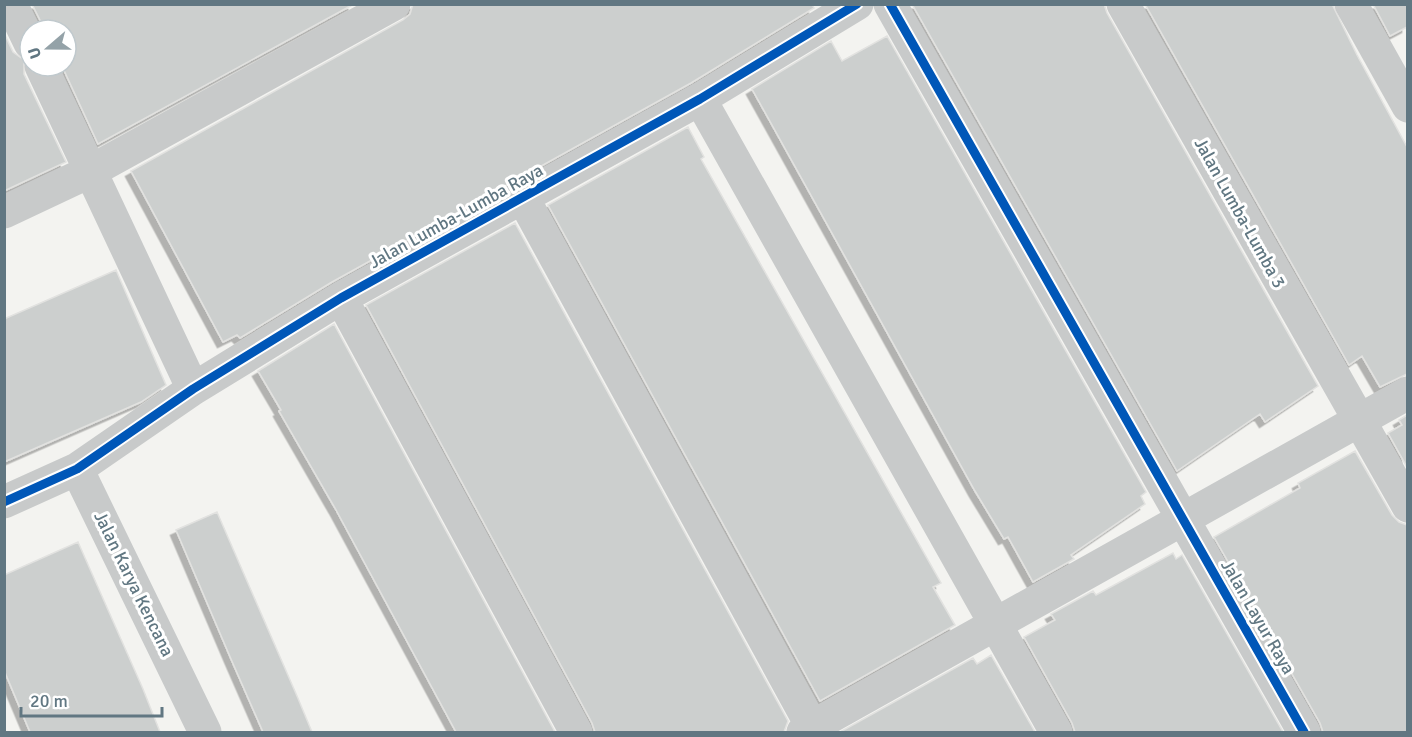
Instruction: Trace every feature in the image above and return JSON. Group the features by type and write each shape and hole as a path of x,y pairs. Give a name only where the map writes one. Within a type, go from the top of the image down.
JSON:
{"street":[{"path":"11,4 18,18"},
{"path":"4,212 91,171 394,4"},
{"name":"Jalan Lumba-Lumba Raya","path":"4,502 77,469 193,390 341,298 700,99 857,4"},
{"name":"Jalan Layur Raya","path":"890,4 1304,732"},
{"name":"Jalan Lumba-Lumba 3","path":"1123,4 1407,506"},
{"path":"1351,4 1407,106"},
{"path":"47,78 193,390"},
{"path":"700,99 1056,732"},
{"path":"523,198 810,731 994,623 1407,393"},
{"path":"341,298 576,732"},
{"name":"Jalan Karya Kencana","path":"77,469 205,732"}],"building":[{"path":"32,4 354,4 98,144 68,78 78,78 78,18 39,18"},
{"path":"413,4 812,4 814,8 691,83 332,282 240,338 237,335 223,342 131,171 403,20 410,14"},
{"path":"912,4 1104,4 1318,386 1265,422 1260,414 1177,471"},
{"path":"1145,4 1332,4 1407,147 1407,374 1380,387 1362,356 1349,365"},
{"path":"1373,4 1407,4 1407,27 1390,36"},
{"path":"4,33 13,52 18,56 18,78 26,78 66,162 4,191"},
{"path":"887,36 1146,492 1141,496 1145,504 1071,555 1074,559 1033,582 1008,537 1004,539 975,491 752,89 831,41 842,61"},
{"path":"688,127 704,157 701,159 941,583 933,587 955,625 820,701 548,205"},
{"path":"515,223 788,721 784,732 595,732 366,305"},
{"path":"116,270 166,385 141,402 4,462 4,319"},
{"path":"334,324 555,732 456,732 335,508 279,411 281,410 258,371"},
{"path":"1407,415 1407,467 1388,433 1402,425 1399,420"},
{"path":"1355,451 1392,515 1399,522 1407,525 1407,732 1323,732 1214,537 1300,488 1298,483"},
{"path":"217,512 312,732 263,732 231,659 176,530"},
{"path":"78,542 160,732 30,732 4,670 4,575"},
{"path":"1173,553 1176,559 1182,555 1283,732 1075,732 1024,637 1055,620 1051,614 1093,591 1096,595"},
{"path":"991,655 1035,732 840,732 973,658 977,664"}],"cycle path":[{"path":"4,502 77,469 193,389 341,298 700,99 857,4"},
{"path":"890,4 1304,732"}]}
